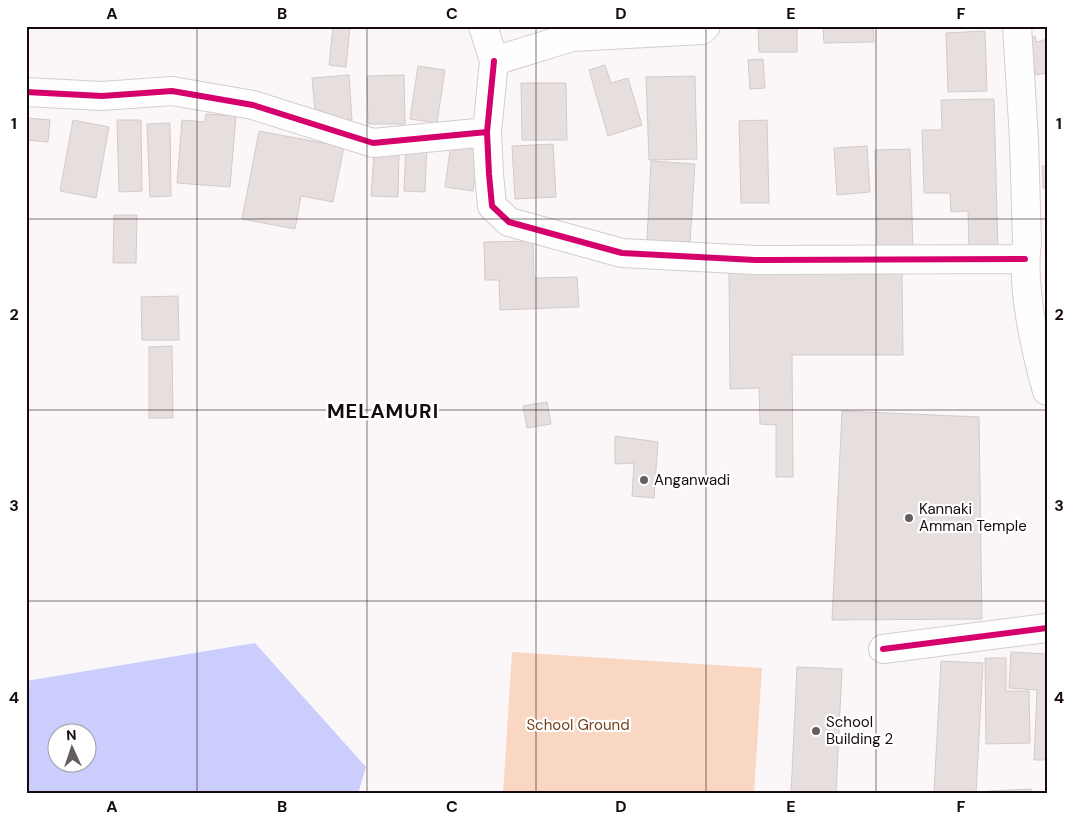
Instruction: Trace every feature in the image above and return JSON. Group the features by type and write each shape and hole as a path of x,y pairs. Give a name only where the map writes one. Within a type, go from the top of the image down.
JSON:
{"street":[{"path":"483,26 494,61 487,132 492,206 509,222 622,253 755,260 1025,259"},
{"path":"494,61 572,37 702,30 706,26"},
{"path":"1017,26 1024,139 1027,243 1025,259 1035,349 1047,391"},
{"path":"26,92 102,96 172,91 254,105 373,143 487,132"},
{"path":"883,649 1047,628"}],"green space":[{"name":"School Ground","path":"512,652 762,668 754,794 503,794"}],"water":[{"path":"255,643 366,767 358,794 26,794 26,681"}],"building":[{"path":"333,26 350,26 346,67 329,65"},
{"path":"758,26 797,26 797,52 759,52"},
{"path":"823,26 873,26 874,42 824,43"},
{"path":"985,31 987,91 948,92 946,33"},
{"path":"1035,36 1037,42 1047,39 1047,73 1036,75 1028,38"},
{"path":"763,59 765,88 750,89 748,60"},
{"path":"605,65 611,83 628,78 642,125 608,136 589,70"},
{"path":"418,66 445,70 437,123 410,119"},
{"path":"349,75 352,120 316,123 312,78"},
{"path":"404,75 405,124 368,124 367,76"},
{"path":"695,76 697,159 649,160 646,77"},
{"path":"521,83 566,83 567,140 522,140"},
{"path":"994,99 998,252 969,252 968,211 951,212 950,193 924,193 922,130 942,130 941,100"},
{"path":"206,114 236,116 230,187 177,183 182,120 205,122"},
{"path":"28,118 50,120 48,142 26,140"},
{"path":"73,120 109,127 96,198 60,191"},
{"path":"117,120 141,120 142,191 119,192"},
{"path":"767,120 769,203 741,203 739,121"},
{"path":"170,123 171,196 150,197 147,124"},
{"path":"259,131 344,147 333,202 301,196 295,229 242,219"},
{"path":"406,143 427,144 425,192 404,191"},
{"path":"451,143 479,147 473,191 445,187"},
{"path":"553,144 556,197 515,199 512,146"},
{"path":"867,146 870,192 837,195 834,148"},
{"path":"910,149 913,250 877,252 875,150"},
{"path":"374,153 399,154 398,197 371,196"},
{"path":"651,161 695,164 690,242 647,240"},
{"path":"1042,166 1047,166 1047,188 1043,188"},
{"path":"114,215 137,215 136,263 113,263"},
{"path":"533,241 534,278 577,277 579,307 500,310 499,280 485,280 484,242"},
{"path":"902,272 903,355 792,355 793,477 776,477 776,425 760,424 759,388 730,389 729,273"},
{"path":"178,296 179,340 142,340 141,297"},
{"path":"172,346 173,418 149,418 149,347"},
{"path":"547,402 551,424 527,428 523,406"},
{"name":"Kannaki Amman Temple","path":"842,411 979,417 982,619 832,620"},
{"name":"Anganwadi","path":"615,436 658,442 654,498 632,496 634,463 615,464"},
{"path":"1011,652 1047,654 1047,760 1034,760 1037,690 1009,688"},
{"path":"985,658 1006,658 1006,691 1029,691 1030,743 986,744"},
{"name":"School Building 2","path":"941,661 983,663 976,794 934,794"},
{"name":"School Building 2","path":"797,667 842,669 836,794 791,794"},
{"path":"1031,789 1032,794 989,794 989,791"}],"cycle path":[{"path":"494,61 487,132 489,174 492,206 509,222 622,253 755,260 1025,259"},
{"path":"26,92 102,96 172,91 253,105 373,143 487,132"},
{"path":"883,649 1047,628"}],"place":[{"name":"Anganwadi","path":"644,480"},
{"name":"Kannaki Amman Temple","path":"909,518"},
{"name":"School Building 2","path":"816,731"}],"district":[{"name":"MELAMURI","path":"383,411"}]}
